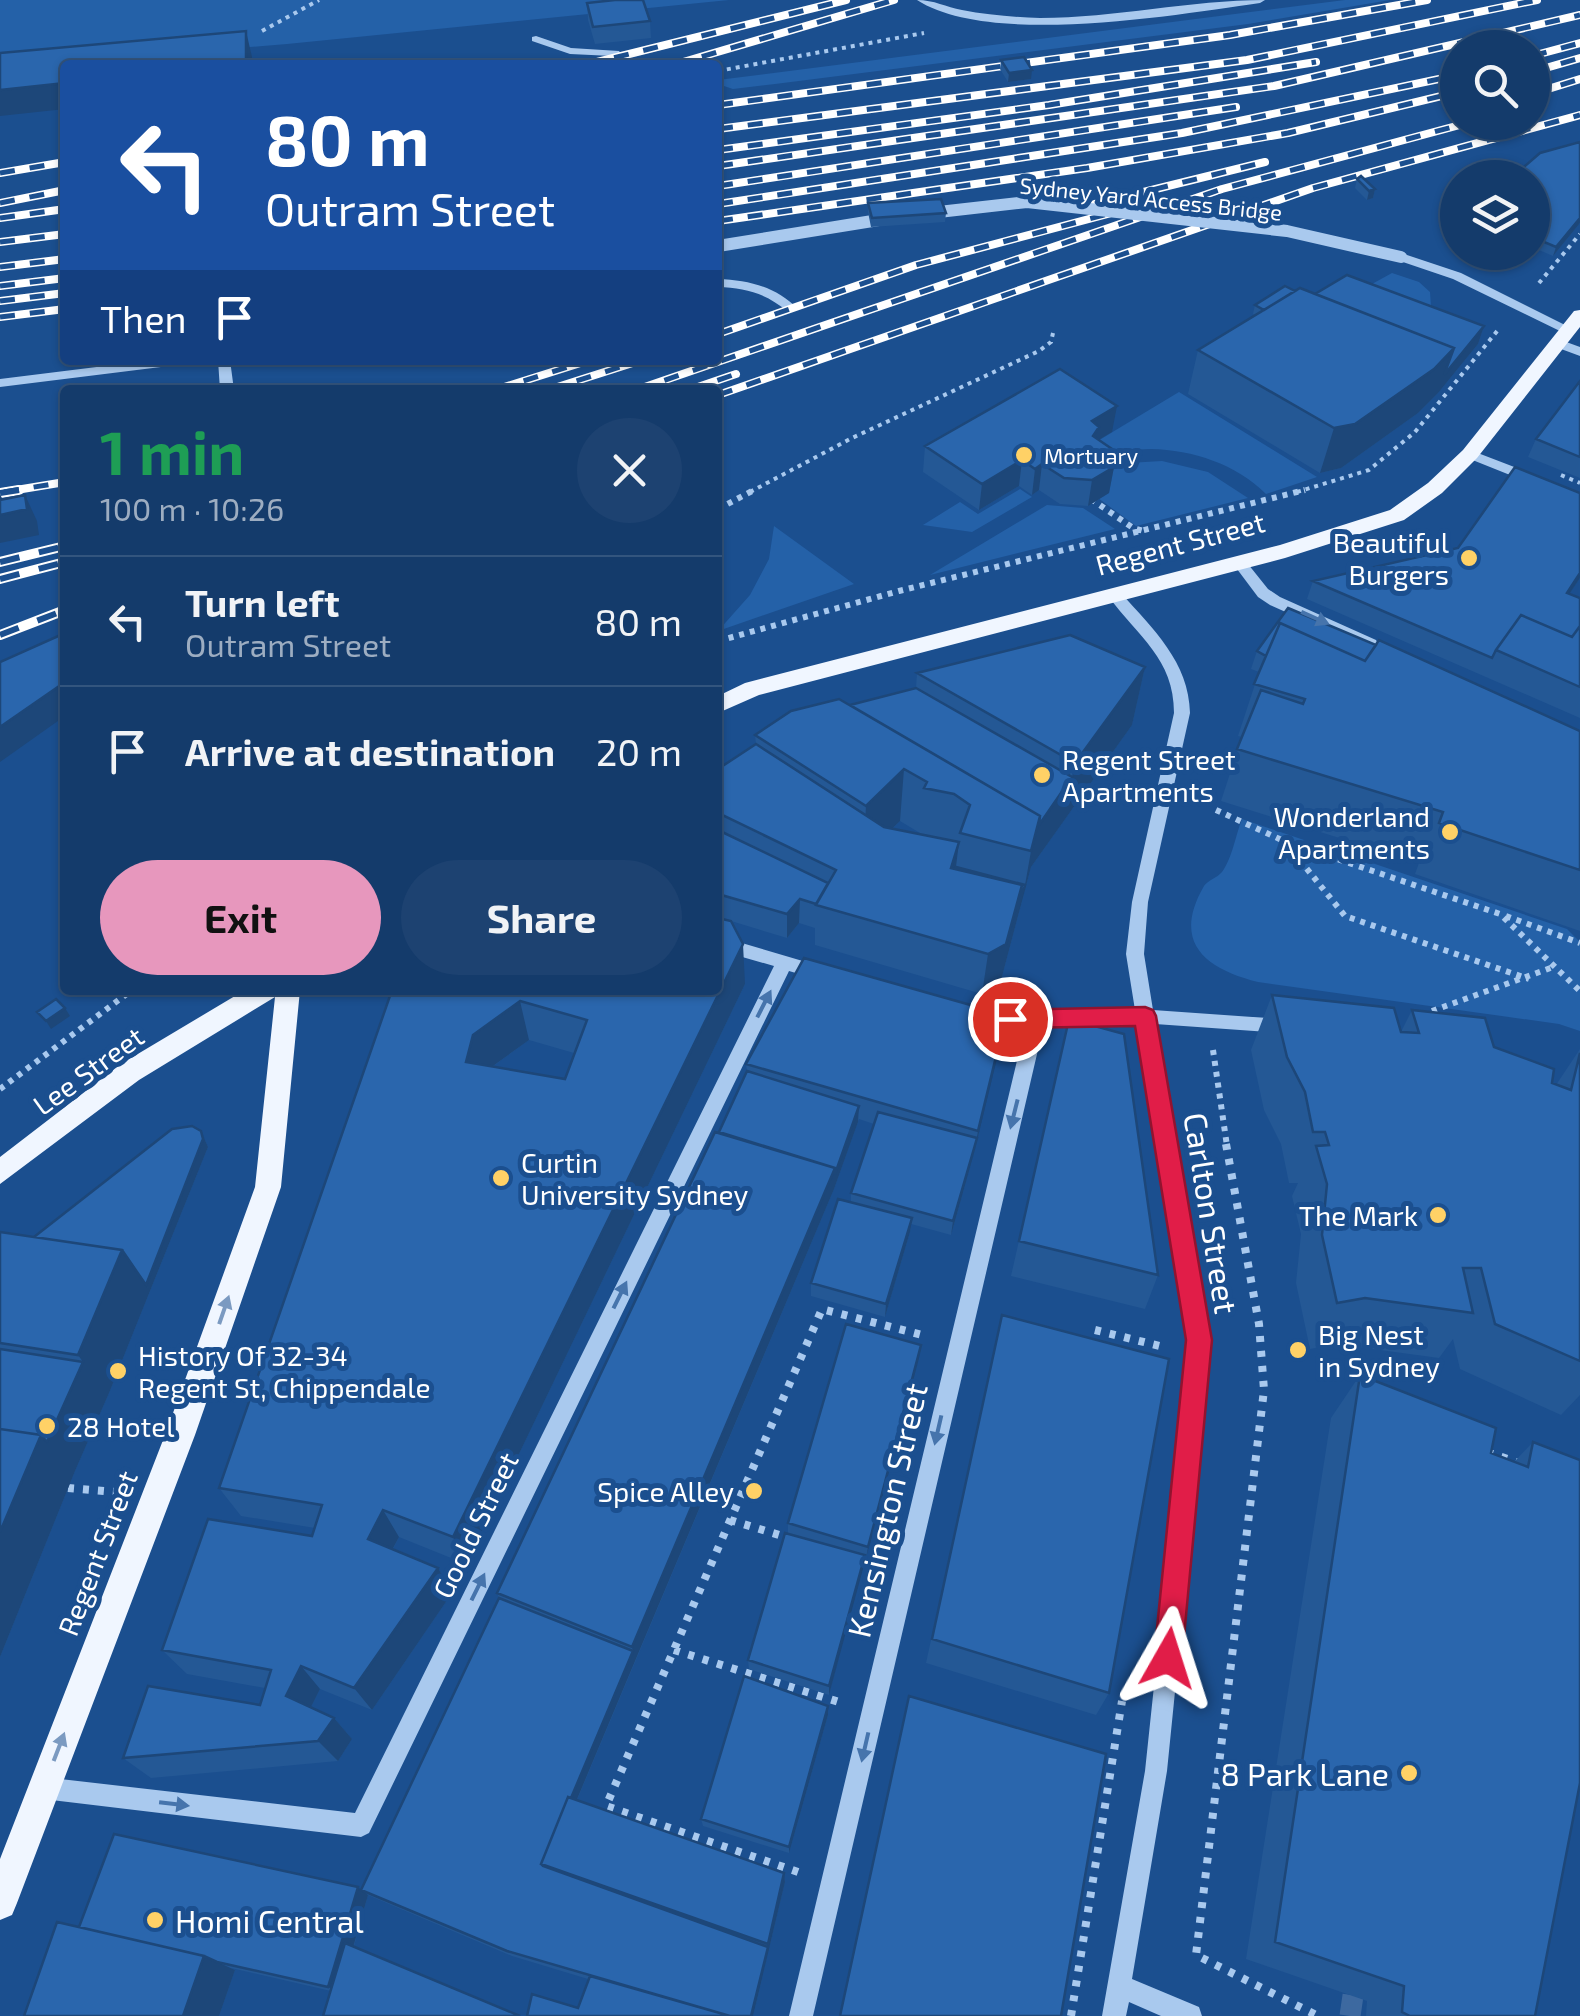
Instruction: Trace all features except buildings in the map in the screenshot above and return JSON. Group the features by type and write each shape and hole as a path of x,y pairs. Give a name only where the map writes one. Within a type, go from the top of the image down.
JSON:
{"main road":[{"name":"Regent Street","path":"722,703 752,688 1304,546 1397,515 1435,488 1470,454 1569,329"},
{"name":"Lee Street","path":"0,1172 130,1072 258,995"},
{"name":"Regent Street","path":"0,1904 180,1436 268,1187 287,995"}],"street":[{"path":"922,0 961,14 1018,21 1167,12 1260,0"},
{"path":"536,40 570,51 608,51 619,58"},
{"name":"Sydney Yard Access Bridge","path":"722,245 960,208 1027,202 1287,230 1400,257 1458,276 1569,329 1580,352"},
{"path":"722,282 766,290 792,309"},
{"path":"0,383 145,365"},
{"path":"1470,454 1545,484"},
{"path":"1239,562 1263,593 1275,601 1388,651"},
{"path":"1116,596 1170,662 1183,690 1182,712 1136,931 1145,1016"},
{"path":"722,944 838,978"},
{"name":"Goold Street","path":"42,1788 361,1825 784,963"},
{"path":"961,1012 1036,1019 1145,1016 1307,1029"},
{"name":"Carlton Street","path":"1114,2016 1156,1772 1200,1355 1145,1016"},
{"name":"Kensington Street","path":"801,2016 1036,1019"},
{"path":"1119,1986 1190,2016"}],"path":[{"path":"262,31 320,0"},
{"path":"722,70 988,19"},
{"path":"722,640 898,591 1263,503 1369,470 1415,432 1580,234"},
{"path":"722,506 852,438 1039,350 1051,342 1053,333"},
{"path":"1081,492 1145,532"},
{"path":"1216,810 1284,841 1580,943"},
{"path":"1284,841 1345,916 1530,979"},
{"path":"1500,914 1580,990"},
{"path":"1432,1011 1530,979 1556,966"},
{"path":"0,1089 125,995"},
{"path":"1232,1051 1212,1050 1214,1076 1259,1324 1264,1390 1196,1955 1318,2016"},
{"path":"832,1883 606,1806 822,1309 958,1344"},
{"path":"1095,1330 1172,1348 1169,1329"},
{"path":"1471,1446 1524,1465"},
{"path":"730,1520 802,1542"},
{"path":"674,1650 873,1712"},
{"path":"1071,2016 1125,1680"},
{"path":"1096,1753 1114,1758"}],"shaded area":[{"path":"0,0 729,0 287,44 0,67"},
{"path":"1345,0 1390,0 1248,24 733,89 722,85 722,79"},
{"path":"1392,273 1419,282 1430,292 1431,307 1372,284"},
{"path":"1179,392 1317,477 1266,494 1228,467 1182,452 1081,451"},
{"path":"1162,461 1208,472 1248,498 1136,526 1098,498 1098,476 1128,463"},
{"path":"1020,489 1032,497 972,532 923,525 960,502 978,514"},
{"path":"1047,505 1083,508 1115,529 930,575"},
{"path":"774,526 854,584 722,630 750,595 769,559"},
{"path":"1242,819 1567,929 1580,942 1580,1031 1559,1024 1258,982 1223,970 1199,950 1191,923 1204,886 1225,867"}],"tunnel":[{"path":"1350,2016 1356,1975"}],"railway":[{"path":"605,60 846,0"},
{"path":"690,60 894,0"},
{"path":"722,104 1230,35 1427,0"},
{"path":"722,128 1247,60 1537,0"},
{"path":"722,165 1274,86 1580,15"},
{"path":"1550,51 1580,43"},
{"path":"1550,67 1580,58"},
{"path":"722,149 1049,105 1316,62"},
{"path":"722,203 1182,133 1440,79"},
{"path":"1550,88 1580,79"},
{"path":"722,220 1087,168 1288,133 1440,96"},
{"path":"722,185 1236,107"},
{"path":"722,394 1313,188 1580,115"},
{"path":"722,361 1222,189 1440,130"},
{"path":"1095,204 1265,162"},
{"path":"0,173 60,163"},
{"path":"0,203 60,191"},
{"path":"0,218 60,210"},
{"path":"722,333 916,265 1119,211"},
{"path":"0,242 60,235"},
{"path":"0,267 60,260"},
{"path":"0,286 60,279"},
{"path":"0,301 60,294"},
{"path":"0,317 60,310"},
{"path":"511,385 574,365"},
{"path":"564,385 626,365"},
{"path":"651,385 709,365"},
{"path":"704,385 736,374"},
{"path":"4,492 60,483"},
{"path":"0,493 19,490"},
{"path":"0,562 60,547"},
{"path":"0,579 60,563"},
{"path":"0,635 60,612"}],"place":[{"name":"Mortuary","path":"1024,455"},
{"name":"Beautiful Burgers","path":"1469,558"},
{"name":"Regent Street Apartments","path":"1042,775"},
{"name":"Wonderland Apartments","path":"1450,832"},
{"name":"Curtin University Sydney","path":"501,1178"},
{"name":"The Mark","path":"1438,1215"},
{"name":"Big Nest in Sydney","path":"1298,1350"},
{"name":"History Of 32-34 Regent St, Chippendale","path":"118,1371"},
{"name":"28 Hotel","path":"47,1426"},
{"name":"Spice Alley","path":"754,1491"},
{"name":"8 Park Lane","path":"1409,1773"},
{"name":"Homi Central","path":"155,1920"}],"route":[{"path":"1010,1019 1145,1016 1200,1355 1168,1658"}]}
